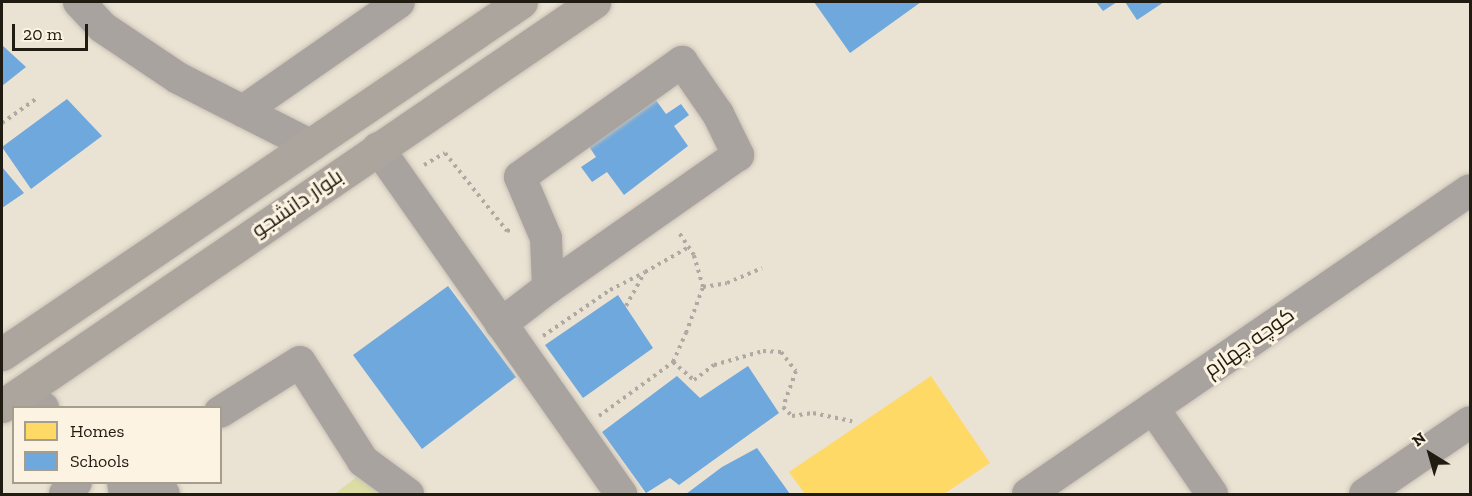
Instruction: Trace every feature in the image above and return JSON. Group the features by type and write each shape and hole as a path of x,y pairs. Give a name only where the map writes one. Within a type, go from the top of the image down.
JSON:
{"main road":[{"name":"بلوار دانشجو","path":"2,354 521,2"},
{"name":"بلوار دانشجو","path":"16,406 378,148 594,2"}],"street":[{"path":"79,2 102,27 178,78 310,145"},
{"path":"243,111 399,2"},
{"path":"501,324 548,288 738,155 718,114 682,62 520,177 546,238 548,288"},
{"path":"378,148 621,495"},
{"name":"کوچه چهارم","path":"1028,495 1470,190"},
{"path":"222,411 300,362 363,461 408,495"},
{"path":"1153,408 1212,495"},
{"path":"1365,495 1470,422"},
{"path":"150,484 164,495"}],"path":[{"path":"2,123 37,98"},
{"path":"445,153 507,231"},
{"path":"577,432 673,362 703,287 689,247 662,208"},
{"path":"545,334 609,290 689,247"},
{"path":"703,287 727,283 762,268"},
{"path":"626,306 645,272"},
{"path":"673,362 694,380 714,365 763,351 781,352 796,371 783,407 792,416 813,413 852,422"}],"green space":[{"path":"360,474 389,494 335,494"}],"building: Homes":[{"path":"931,376 990,463 944,494 805,494 789,472"}],"building: Schools":[{"path":"814,2 921,2 850,53"},
{"path":"1096,2 1117,2 1103,11"},
{"path":"1125,2 1164,2 1137,20"},
{"path":"2,45 26,67 2,86"},
{"path":"653,96 666,114 681,104 689,115 674,126 688,146 624,195 607,172 592,182 581,167 596,157 586,142"},
{"path":"67,99 102,136 31,189 2,147"},
{"path":"2,167 24,193 2,208"},
{"path":"448,286 516,377 422,449 353,355"},
{"path":"618,295 653,348 583,398 545,345"},
{"path":"748,366 779,413 679,485 670,478 646,493 602,432 677,376 700,398"},
{"path":"757,448 790,494 686,494 722,467"}]}
